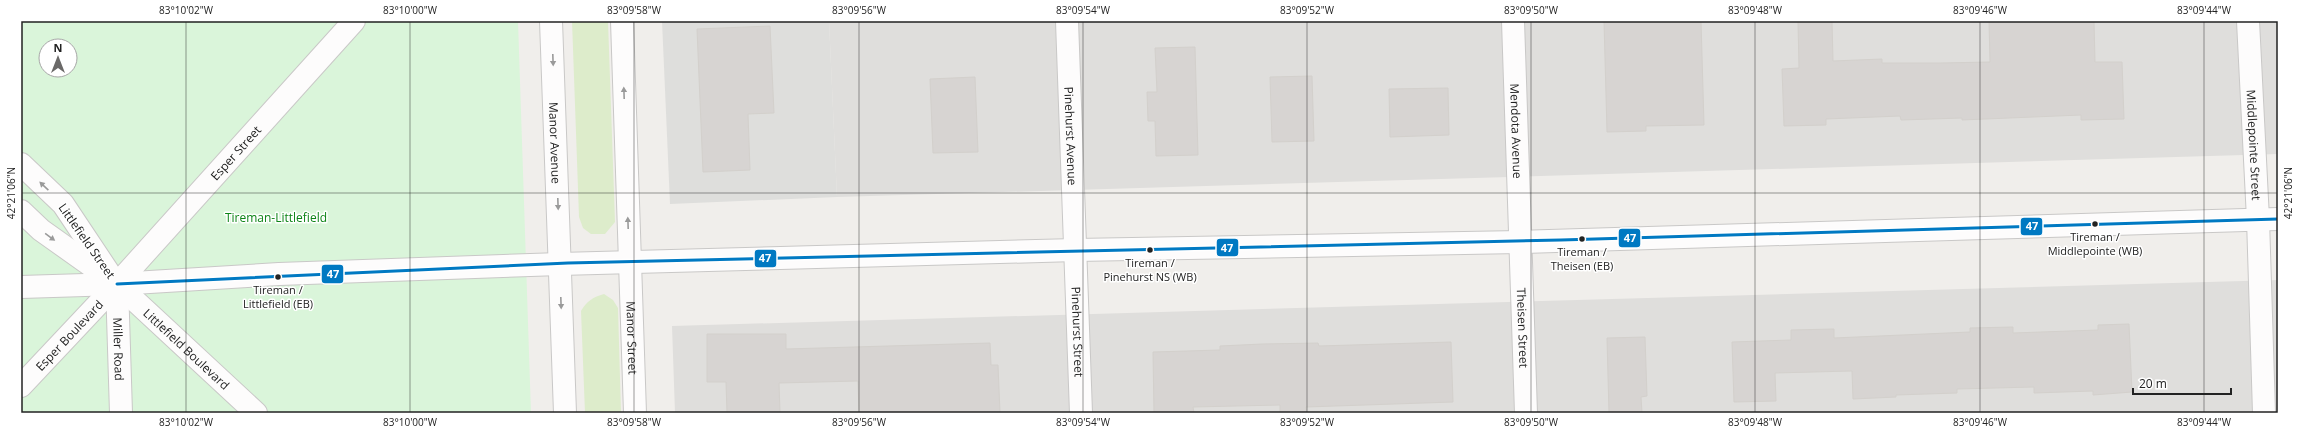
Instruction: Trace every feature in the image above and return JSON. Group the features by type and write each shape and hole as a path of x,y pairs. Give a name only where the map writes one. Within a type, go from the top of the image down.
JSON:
{"street":[{"name":"Esper Street","path":"117,284 354,21"},
{"name":"Manor Avenue","path":"552,21 560,264"},
{"path":"622,21 630,262"},
{"name":"Pinehurst Avenue","path":"1067,21 1076,250"},
{"name":"Mendota Avenue","path":"1513,21 1520,242"},
{"name":"Middlepointe Street","path":"2248,21 2268,219 2264,413"},
{"name":"Littlefield Street","path":"21,164 63,204 117,284"},
{"name":"Littlefield Street","path":"21,211 41,230 117,284"},
{"path":"21,287 117,284 279,274 560,264 1076,250 1520,242 2268,219"},
{"name":"Theisen Street","path":"1520,242 1526,413"},
{"name":"Pinehurst Street","path":"1076,250 1081,413"},
{"name":"Manor Street","path":"630,262 635,413"},
{"path":"560,264 565,413"},
{"name":"Esper Boulevard","path":"21,386 117,284"},
{"name":"Miller Road","path":"117,284 121,413"},
{"name":"Littlefield Boulevard","path":"117,284 256,413"}],"shaded area":[{"path":"662,21 829,21 837,197 670,204"},
{"path":"829,21 2278,21 2278,154 837,197"},
{"path":"2278,280 2278,413 675,413 672,326"}],"green space":[{"name":"Tireman-Littlefield","path":"21,21 518,21 531,413 21,413"},
{"path":"572,21 608,21 615,222 605,234 591,234 583,228 579,217"},
{"path":"604,294 613,300 618,308 621,413 585,413 581,311 591,300"}],"building":[{"path":"1604,21 1701,21 1704,125 1646,126 1646,131 1607,132"},
{"path":"1798,21 1832,21 1833,61 1882,59 1882,63 1941,63 1990,62 1989,21 2094,21 2095,62 2122,62 2124,119 2081,120 2081,115 1962,120 1962,118 1901,120 1900,116 1826,119 1826,125 1784,126 1782,69 1799,68"},
{"path":"770,26 774,113 748,114 750,170 703,172 697,29"},
{"path":"1195,47 1198,155 1156,156 1155,121 1148,121 1147,92 1157,92 1155,48"},
{"path":"1312,76 1314,141 1272,142 1270,77"},
{"path":"975,77 978,152 933,153 930,79"},
{"path":"1448,88 1449,135 1390,137 1389,89"},
{"path":"2129,324 2132,392 2093,395 2093,391 2034,393 2034,387 1957,389 1957,393 1896,395 1896,397 1853,399 1852,371 1775,373 1776,401 1734,402 1732,342 1791,340 1791,330 1834,329 1834,338 1970,332 1970,328 2013,327 2013,333 2098,330 2098,325"},
{"path":"707,334 786,334 786,349 990,343 991,365 998,365 1000,413 859,413 858,381 779,383 780,413 727,413 726,382 707,382"},
{"path":"1645,337 1647,396 1641,397 1642,413 1609,413 1607,338"},
{"path":"1451,342 1453,402 1306,407 1307,413 1280,413 1280,405 1193,407 1194,413 1154,413 1153,352 1220,350 1220,346 1262,344 1318,343 1319,346"}],"transit line":[{"name":"47","path":"117,284 568,263 1561,240 2278,219"}],"place":[{"name":"Tireman / Middlepointe (WB)","path":"2095,224"},
{"name":"Tireman / Theisen (EB)","path":"1582,239"},
{"name":"Tireman / Pinehurst NS (WB)","path":"1150,250"},
{"name":"Tireman / Littlefield (EB)","path":"278,277"}]}
